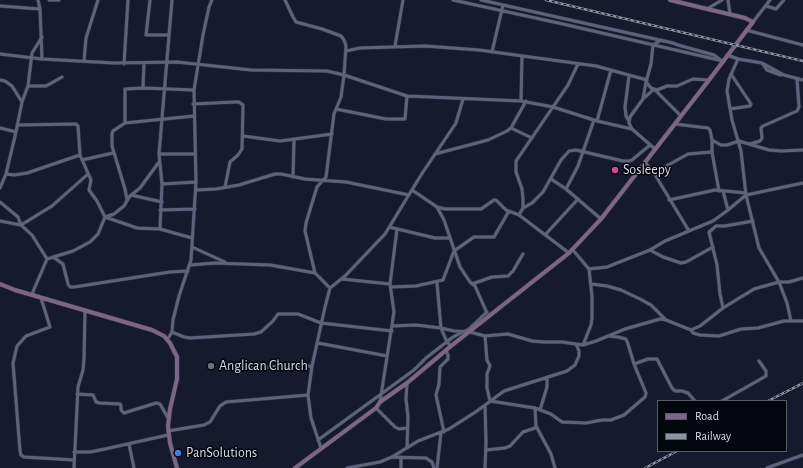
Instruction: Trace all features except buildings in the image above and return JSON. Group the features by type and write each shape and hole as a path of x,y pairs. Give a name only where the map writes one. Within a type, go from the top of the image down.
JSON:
{"street":[{"path":"38,0 42,37 42,59"},
{"path":"49,0 59,0"},
{"path":"84,62 86,38 98,0"},
{"path":"124,64 128,0"},
{"path":"150,0 146,35 169,35"},
{"path":"160,229 162,184 159,154 172,0"},
{"path":"167,340 172,332 173,320 179,296 190,265 196,190 193,104 194,90 209,7 212,0"},
{"path":"285,0 296,22 341,36 344,40 346,51 341,96 334,114 326,177 317,187 305,231 315,273 330,288"},
{"path":"395,46 403,0"},
{"path":"453,0 722,61"},
{"path":"481,0 662,40 714,55 722,61"},
{"path":"670,0 745,18 752,22"},
{"path":"707,9 722,0"},
{"path":"728,0 730,14"},
{"path":"318,440 414,370 426,358 447,342 469,329 569,253 601,219 770,0"},
{"path":"766,6 776,9 784,0"},
{"path":"492,52 503,5"},
{"path":"0,6 40,9"},
{"path":"746,30 803,45"},
{"path":"0,188 6,174 22,102 28,86 31,57 42,37"},
{"path":"653,45 662,40"},
{"path":"643,99 651,64 653,45"},
{"path":"346,51 360,48 425,46 492,52 596,66 647,81 681,116"},
{"path":"0,54 42,59 124,64 167,62 250,70 323,70 344,75 407,96 526,101 553,107 632,129 655,149"},
{"path":"727,55 738,59 762,63 784,76 803,80"},
{"path":"521,101 522,57"},
{"path":"738,59 727,91 742,159 746,194 759,248 779,282 787,303 791,321"},
{"path":"143,88 144,63"},
{"path":"523,208 522,189 516,172 515,163 519,155 568,86 578,64"},
{"path":"566,189 584,152 596,120 611,70"},
{"path":"730,109 750,106 751,104 732,74"},
{"path":"629,76 625,107 626,116 632,129"},
{"path":"28,86 46,86 62,78"},
{"path":"630,123 630,117 643,99 654,89 667,86 676,86 693,79 709,80"},
{"path":"750,144 760,141 762,138 761,128 763,126 797,111 799,107 797,79"},
{"path":"0,80 5,81 12,86 22,102"},
{"path":"125,123 125,89 143,88 194,90"},
{"path":"336,109 386,119 405,119 407,96"},
{"path":"321,448 311,418 308,395 312,366 330,288 342,279 372,248 389,227 456,123 463,99"},
{"path":"798,99 803,103"},
{"path":"435,154 488,140 507,131 511,128 526,101"},
{"path":"193,104 235,102 242,104 242,149 230,162 225,187"},
{"path":"127,200 124,183 113,153 111,142 114,131 125,123 162,118 194,116"},
{"path":"17,125 76,124 78,126 80,155 90,180 89,190 97,201 104,217 98,234 93,240 72,251 47,259 32,294"},
{"path":"675,124 708,128 710,130 712,152 721,191 728,210"},
{"path":"0,128 16,132"},
{"path":"511,128 532,138"},
{"path":"243,136 280,141 332,134"},
{"path":"293,177 294,140"},
{"path":"712,140 717,144 723,145 738,141 773,151 803,150"},
{"path":"519,215 523,208 532,203 543,192 561,160 569,151 576,150 623,161 629,161 650,145"},
{"path":"654,173 688,154 712,152"},
{"path":"82,160 113,153"},
{"path":"159,154 195,154"},
{"path":"6,174 14,175 27,173 80,155"},
{"path":"104,217 114,214 124,206 127,200 140,188 159,162"},
{"path":"645,162 654,173 688,231"},
{"path":"0,221 21,225 48,209 88,174"},
{"path":"196,190 253,182 275,174 281,174 293,177 346,182 409,196"},
{"path":"551,179 566,189 601,219"},
{"path":"162,184 196,182"},
{"path":"669,200 709,191 746,194 803,183"},
{"path":"412,190 437,207 445,209 481,209 495,200 509,211 519,215 569,253"},
{"path":"589,269 607,267 650,250 665,241 713,221 746,194"},
{"path":"132,195 162,202"},
{"path":"545,235 578,199"},
{"path":"0,202 18,217 21,225 32,235 47,259"},
{"path":"437,207 444,220 460,267 470,282 475,286 488,314"},
{"path":"160,210 195,209"},
{"path":"342,279 391,285 416,286 437,283 444,280 446,277 454,252 474,237 494,237 509,211"},
{"path":"104,217 137,228 160,229 192,238"},
{"path":"713,221 716,226"},
{"path":"709,232 716,226 725,226 753,221"},
{"path":"703,225 709,232 713,247 723,308"},
{"path":"389,227 435,238 449,238"},
{"path":"380,402 393,326 394,312 391,285 397,229"},
{"path":"192,247 226,263"},
{"path":"650,250 663,258 681,263 686,262 713,247"},
{"path":"572,249 589,269 591,284 591,325 583,344"},
{"path":"472,284 499,276 508,276 513,272 523,254"},
{"path":"53,257 63,264 70,287 188,270"},
{"path":"190,265 226,263 270,265 315,273"},
{"path":"691,330 700,326 723,308 754,289 779,282 790,282 803,278"},
{"path":"437,283 441,328 447,342 451,346"},
{"path":"0,284 41,298 152,330 160,333 167,340 177,357 178,368 168,418 168,433 177,468"},
{"path":"591,284 621,290 640,299 651,305 666,320"},
{"path":"41,298 50,327 26,336 17,346 13,363 20,451 21,455 24,457 74,460"},
{"path":"74,468 77,394 84,359 85,311"},
{"path":"172,332 190,338 254,334 261,332 274,321 278,314 298,314 321,323 392,331"},
{"path":"295,468 376,408 380,402 407,383 470,332 488,314"},
{"path":"393,326 416,325 470,332 485,336 508,334 532,341 583,344 652,320 666,320 691,330 693,334 720,336 741,329 758,328 784,321 803,321"},
{"path":"485,336 487,360 490,366 487,374 487,388 490,401"},
{"path":"490,401 535,408 550,414 562,422 586,423 611,420 624,415 645,397 646,394 626,340 609,336"},
{"path":"318,343 387,356"},
{"path":"346,468 380,462 392,457 418,441 443,432 504,391 567,371 574,365 579,356 579,351 576,344"},
{"path":"436,468 443,432 436,395 439,384 440,366 448,358 446,351"},
{"path":"634,364 648,359 657,359 672,388 675,391 688,393 694,400"},
{"path":"724,400 766,376 766,371 759,361"},
{"path":"233,368 312,366"},
{"path":"540,410 547,387 547,377"},
{"path":"407,383 407,448"},
{"path":"77,394 93,395 96,402 100,403 120,404 121,410 124,413 156,403 160,404 168,418"},
{"path":"74,452 90,452 129,444 204,425 210,422 220,406 226,402 308,395"},
{"path":"485,405 485,468"},
{"path":"376,408 395,427 407,428"},
{"path":"535,408 536,426 551,454 556,468"},
{"path":"486,450 510,446 523,432 535,428 536,426"},
{"path":"129,444 134,468"},
{"path":"767,468 803,455"},
{"path":"392,457 426,458 432,462 436,468"},
{"path":"401,468 402,457"}],"railway":[{"path":"546,0 803,61"},
{"path":"770,400 803,383"},
{"path":"645,468 675,452"}],"place":[{"name":"Sosleepy","path":"615,170"},
{"name":"Anglican Church","path":"211,366"},
{"name":"PanSolutions","path":"178,453"}]}
